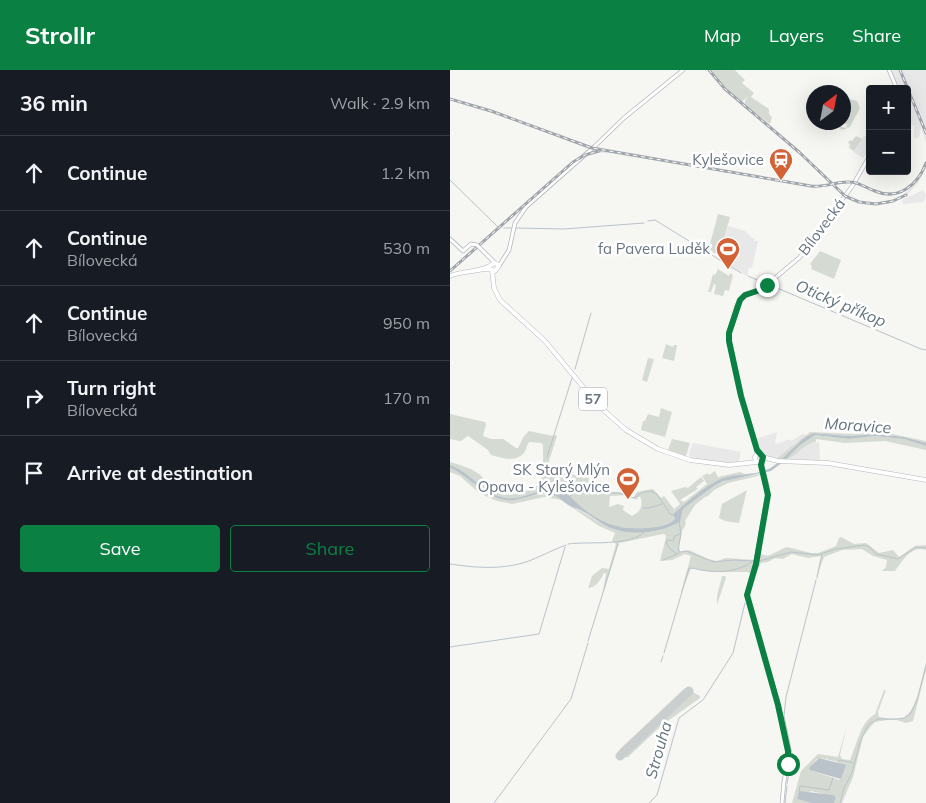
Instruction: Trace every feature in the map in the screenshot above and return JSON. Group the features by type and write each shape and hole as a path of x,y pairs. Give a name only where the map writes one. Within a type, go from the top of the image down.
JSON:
{"main road":[{"path":"450,276 494,266 505,257 516,223 524,210 624,117 683,70"},
{"path":"890,70 896,85"},
{"name":"Bílovecká","path":"782,803 788,751 778,705 747,595 756,562 768,495 737,379 729,333 740,300 745,295 768,285 802,255 853,185 866,162"},
{"path":"450,239 463,251 471,244 478,246 494,266"},
{"name":"57","path":"494,266 494,291 499,299 546,341 598,405 626,430 654,447 682,457 716,464 748,463 759,460"},
{"path":"759,460 828,463 926,480"}],"shaded area":[{"path":"708,70 725,88 800,151 832,183 853,181 880,192 893,193 905,189 914,182 922,171 926,160 926,169 917,184 905,197 891,203 871,205 859,203 848,198 832,185 811,187 610,153 593,153 574,162 450,272 570,163 582,155 596,151 491,111 450,100 450,98 487,108 595,148 811,186 830,184 799,153 724,90","holes":["853,183 876,193 886,195 897,194 912,188 897,199 872,203 849,197 834,185"]},
{"path":"711,70 735,70 745,80 742,83 754,93 751,97 769,109 769,114 772,117 770,124 745,105 748,96 742,102 723,85"},
{"path":"890,70 926,70 926,143 921,127 919,138 914,138 914,126 911,124 911,85 897,85"},
{"path":"851,100 857,101 860,108 851,125"},
{"path":"856,136 862,139 854,151 849,148 850,144 848,143"},
{"path":"864,136 866,137 866,155 863,158 853,152"},
{"path":"923,190 926,195 924,202 903,204 902,200"},
{"path":"718,214 730,217 720,253 714,253 709,248"},
{"path":"728,226 745,231 755,239 754,241 758,241 752,268 749,267 747,276 719,259"},
{"path":"820,251 841,260 834,279 811,269 812,266 810,264"},
{"path":"718,269 729,276 730,273 733,275 729,291 725,290 723,296 714,294 716,285 714,284 711,292 708,292 713,274 715,275"},
{"path":"666,344 673,347 677,345 674,361 662,358"},
{"path":"648,358 654,359 647,382 642,380"},
{"path":"661,408 672,412 665,437 641,430 643,421 645,421 648,414 659,417"},
{"path":"450,414 485,422 483,436 491,439 503,439 516,448 518,448 529,431 556,435 549,461 556,473 589,477 589,491 619,492 627,495 610,496 609,507 618,504 624,506 623,510 632,516 639,511 641,506 640,496 636,500 633,498 637,492 653,489 661,498 664,496 674,509 680,504 671,491 685,487 688,488 701,477 704,481 696,487 698,489 680,500 684,502 707,484 702,476 708,473 709,475 715,471 718,477 740,472 745,474 724,480 706,489 673,514 675,519 668,523 646,528 620,527 597,518 568,495 555,490 541,491 513,498 498,496 490,492 450,465 450,462 476,472 491,489 497,492 503,494 522,493 539,484 543,467 543,445 541,443 529,442 524,453 512,459 491,455 488,450 468,436 460,441 450,439"},
{"path":"886,430 887,433 926,441 926,443 904,437 814,433 797,443 781,460 776,459 810,432 853,434"},
{"path":"777,432 775,443 777,444 790,439 791,441 804,433 806,437 776,459 766,458 759,451 756,439"},
{"path":"814,433 848,436 875,434 904,437 926,443 926,446 904,439 875,436 849,439 815,435 799,446 771,471 724,481 714,486 683,509 680,522 662,529 643,533 624,532 606,526 587,513 571,507 550,494 545,493 511,500 497,498 483,491 450,468 450,465 457,468 498,496 513,498 541,491 555,490 568,495 590,514 612,525 628,528 646,528 662,526 675,519 673,514 716,481 729,476 767,470 802,440"},
{"path":"815,435 849,439 875,436 904,439 926,446 926,450 885,441 845,443 816,439 816,442 811,443 792,457 784,460"},
{"path":"672,439 690,443 686,456 668,450"},
{"path":"819,442 820,460 789,459 807,444"},
{"path":"693,443 741,452 738,463 690,457 689,453"},
{"path":"450,468 496,498 511,500 548,494 562,500 544,497 512,504 497,501 479,493 460,476 450,472"},
{"path":"762,474 728,483 714,490 695,505 685,521 686,524 682,531 679,545 680,552 689,550 717,561 726,558 755,560 751,574 748,572 712,572 691,568 681,594 691,556 685,554 672,560 660,561 666,537 663,534 619,543 602,597 606,573 604,573 596,585 588,588 592,576 602,568 609,569 616,544 612,541 615,533 599,526 570,506 608,527 626,532 644,533 663,529 680,522 683,509 714,486 730,479"},
{"path":"747,490 739,523 719,518 722,504"},
{"path":"841,537 854,544 866,543 879,553 893,550 899,557 915,546 926,545 926,550 921,549 911,552 895,571 882,571 886,567 887,560 873,556 862,549 842,550 824,557 816,578 821,556 808,558 792,554 783,559 775,558 761,563 756,574 754,573 758,563 758,552 769,555 787,547 818,553 836,546"},
{"path":"722,576 726,578 717,605 717,596"},
{"path":"926,662 926,670 913,721 906,723 897,720 887,720 875,722 871,726 863,737 853,777 842,803 834,803 836,797 811,791 797,799 811,803 792,803 801,771 818,754 838,757 847,726 840,755 842,759 850,760 862,728 875,714 884,690 886,690 878,712 879,717 900,719 908,714 912,709 921,684","holes":["821,758 838,762 840,780 809,770 817,759"]},
{"path":"685,688 700,696 700,698 662,725 627,758 624,754 630,745 617,753 620,749"},
{"path":"819,758 846,765 841,779 809,770"},
{"path":"799,791 836,797 834,803 811,803 797,799"}],"waterway":[{"name":"Otický příkop","path":"450,180 498,227"},
{"name":"Otický příkop","path":"648,221 655,220 741,273"},
{"name":"Otický příkop","path":"516,228 564,229 644,223"},
{"name":"Otický příkop","path":"504,228 512,228"},
{"name":"Otický příkop","path":"748,276 766,284"},
{"name":"Otický příkop","path":"770,285 926,350"},
{"path":"575,369 591,313"},
{"path":"547,457 572,378"},
{"name":"Strouha","path":"570,497 573,493 619,493 634,498 643,492 651,491 657,494 670,514 674,515"},
{"path":"643,508 662,504"},
{"name":"Strouha","path":"679,521 681,534 678,550 680,552 686,551 714,562 733,560 754,561"},
{"path":"568,544 619,542 638,537 644,532"},
{"path":"679,553 677,554 670,549 666,542 668,540 673,541 675,536 680,534"},
{"path":"588,641 618,544"},
{"path":"450,564 480,567 509,566 529,561 566,545"},
{"name":"Strouha","path":"754,575 759,561 791,552 818,555 836,549 864,545 870,547 876,554 898,559 916,547 926,548"},
{"path":"450,647 539,634 565,547"},
{"path":"663,560 677,554"},
{"path":"817,578 822,554"},
{"path":"664,653 689,568 715,572 726,571 737,569 752,562"},
{"path":"787,784 792,754 784,716 786,697 816,580"},
{"name":"Strouha","path":"649,803 657,795 679,718 703,700 733,653 745,603"},
{"path":"494,803 571,699 588,643"},
{"path":"661,662 663,656"},
{"path":"840,803 844,788 852,773 860,742 869,724 878,719 904,718 911,713 917,700 926,666"},
{"path":"838,762 840,760 853,763"},
{"path":"799,791 800,786 829,790 833,778"},
{"path":"785,803 787,786"}],"runway":[{"path":"620,756 689,691"}],"railway":[{"path":"709,70 725,89 799,152 845,196 859,202 876,204 893,201 906,195"},
{"path":"900,70 926,133"},
{"path":"450,99 491,111 592,148 811,186 853,182 883,194 892,194 906,189 912,184 918,178 926,163"},
{"path":"450,271 573,162 585,155 599,151"}],"place":[{"name":"Kylešovice","path":"781,181"},
{"name":"fa Pavera Luděk","path":"728,270"},
{"name":"SK Starý Mlýn Opava - Kylešovice","path":"628,500"}],"route":[{"path":"767,285 760,290 745,295 740,300 730,325 729,339 744,405 757,450 763,457 761,465 768,489 756,564 747,595 778,705 788,751 788,764"}],"water label":[{"name":"Moravice","path":"858,425"}]}
